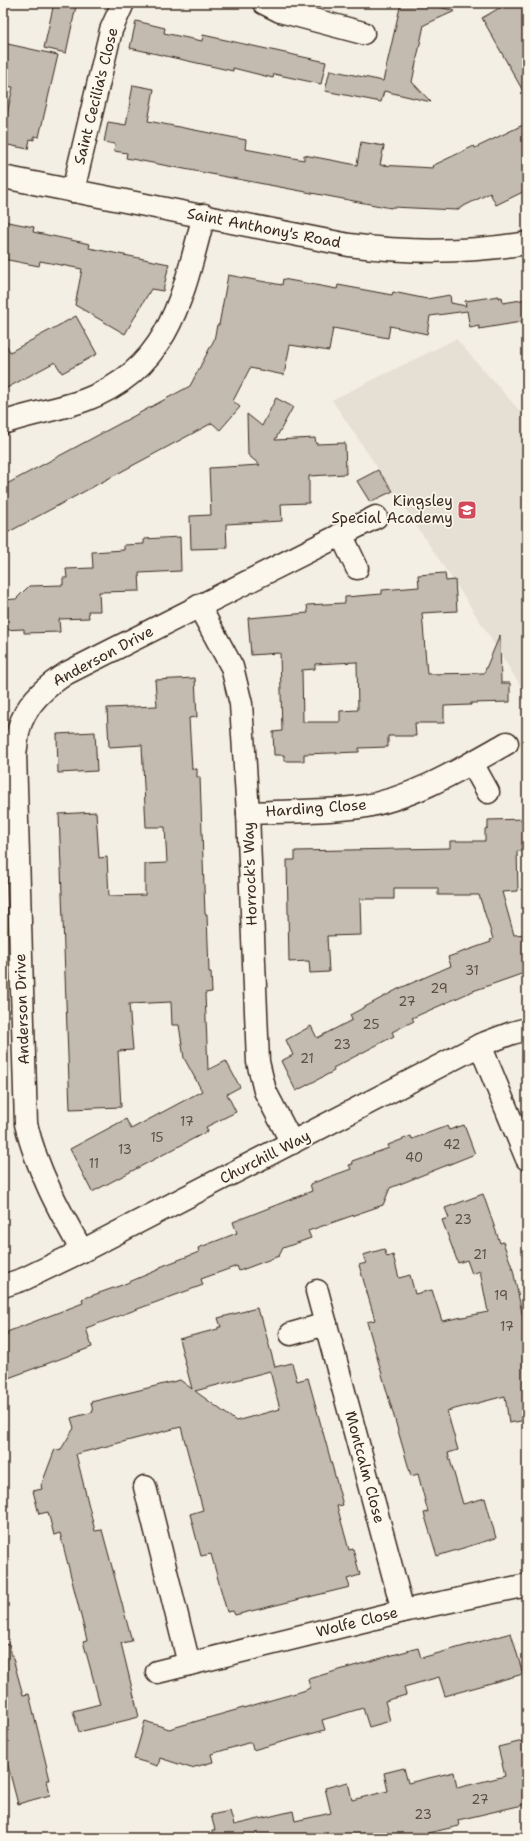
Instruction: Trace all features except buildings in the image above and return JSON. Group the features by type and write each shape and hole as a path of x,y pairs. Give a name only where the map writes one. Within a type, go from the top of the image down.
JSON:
{"street":[{"name":"Saint Cecilia's Close","path":"73,191 111,30 123,3"},
{"path":"264,3 285,12 363,33"},
{"name":"Saint Anthony's Road","path":"3,177 204,215 349,245 388,250 460,251 527,243"},
{"path":"3,423 85,400 122,380 137,368 160,341 171,323 193,262 204,215"},
{"name":"Anderson Drive","path":"82,1251 45,1182 32,1150 26,1124 15,754 21,720 33,701 47,686 67,673 376,517"},
{"path":"341,534 357,568"},
{"name":"Horrock's Way","path":"199,606 232,667 241,704 248,813 258,1062 265,1091 292,1143"},
{"name":"Harding Close","path":"248,813 330,810 361,807 411,793 472,763 507,743"},
{"path":"472,763 488,792"},
{"name":"Churchill Way","path":"3,1286 24,1279 82,1251 480,1045 512,1033 527,1030"},
{"path":"480,1045 527,1159"},
{"name":"Montcalm Close","path":"317,1291 404,1611"},
{"path":"291,1334 326,1324"},
{"path":"145,1487 189,1664"},
{"name":"Wolfe Close","path":"157,1672 404,1611 527,1585"}],"shaded area":[{"name":"Kingsley Special Academy","path":"456,339 527,419 527,700 522,688 467,601 332,400"}],"place":[{"name":"Kingsley Special Academy","path":"467,510"}]}
